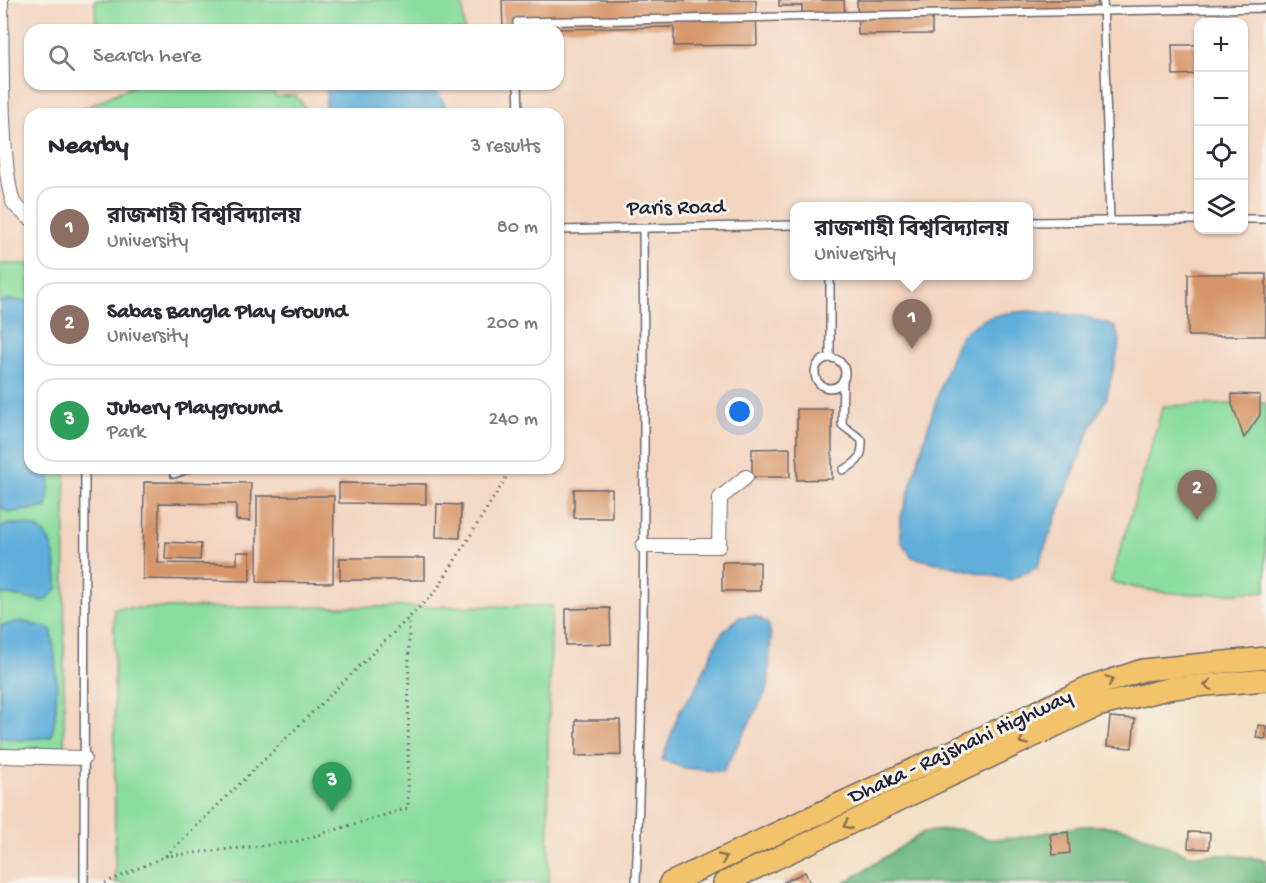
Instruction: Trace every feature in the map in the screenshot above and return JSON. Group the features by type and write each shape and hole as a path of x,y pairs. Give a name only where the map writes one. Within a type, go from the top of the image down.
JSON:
{"highway":[{"name":"Dhaka - Rajshahi Highway","path":"680,881 1078,693 1121,676 1143,670 1266,658"},
{"name":"Dhaka - Rajshahi Highway","path":"724,883 1097,706 1172,687 1266,680"}],"street":[{"path":"2,0 3,147 6,178 14,204"},
{"path":"0,200 14,204 24,213"},
{"path":"643,546 719,546 720,498 746,477"},
{"path":"0,756 84,758"}],"lane":[{"path":"1103,0 1110,221"},
{"path":"517,24 517,22 1266,8"},
{"path":"518,90 519,108"},
{"path":"1248,219 1266,219"},
{"path":"1033,222 1194,220"},
{"name":"Paris Road","path":"564,230 790,225"},
{"path":"636,883 644,637 643,228"},
{"path":"830,280 830,358"},
{"path":"843,380 831,389 817,382 815,368 821,361 830,358 842,365 843,380 842,425 862,440 863,452 857,463 843,470"},
{"path":"84,883 85,474"}],"path":[{"path":"166,856 436,591 508,474"},
{"path":"105,883 166,856 295,842 408,808 409,617"}],"shaded area":[{"path":"0,0 1266,0 1266,646 1144,658 664,883 0,883"}],"green space":[{"path":"95,0 462,0 464,24 96,24"},
{"path":"124,90 271,90 276,97 295,95 305,108 85,108"},
{"path":"0,264 24,264 24,474 65,474 64,753 0,753"},
{"path":"1266,403 1266,591 1227,594 1168,593 1111,581 1163,406"},
{"path":"552,606 548,742 549,883 115,883 114,608"},
{"path":"1080,826 1109,826 1131,830 1188,855 1231,855 1266,860 1266,883 845,883 924,832 959,829 988,839 1016,838"}],"water":[{"path":"327,90 431,90 443,101 446,108 325,108"},
{"path":"24,301 24,474 50,474 47,507 10,513 0,507 0,302"},
{"path":"1030,311 1087,317 1115,327 1120,341 1106,399 1092,424 1037,568 1010,580 912,557 901,541 901,517 940,390 957,344 963,334 986,318"},
{"path":"25,524 40,530 46,536 54,553 57,589 45,601 0,594 0,527"},
{"path":"756,616 768,624 771,636 768,688 723,772 684,768 662,760 680,710 694,691 721,634 739,617"},
{"path":"21,621 51,629 57,684 56,711 51,737 19,740 0,737 0,626"}],"building":[{"path":"502,0 756,0 757,45 674,46 674,27 564,29 564,24 503,24"},
{"path":"779,0 844,0 845,17 802,17 802,6 779,6"},
{"path":"857,0 1097,0 1097,13 932,17 932,34 858,35"},
{"path":"1172,45 1194,45 1194,74 1173,75"},
{"path":"1188,274 1266,274 1266,336 1188,336"},
{"path":"1232,394 1260,395 1260,415 1244,438 1232,404"},
{"path":"797,409 832,409 832,479 797,480"},
{"path":"790,448 790,477 752,477 752,449"},
{"path":"144,482 251,483 250,521 236,520 236,504 159,503 158,563 237,564 237,552 250,552 250,581 143,579"},
{"path":"339,483 426,484 426,504 339,503"},
{"path":"574,489 612,489 612,518 574,518"},
{"path":"257,496 334,496 333,583 257,582"},
{"path":"437,504 461,505 460,538 436,537"},
{"path":"166,542 201,544 200,560 165,559"},
{"path":"340,558 425,558 425,580 340,580"},
{"path":"722,562 760,562 760,591 722,591"},
{"path":"610,608 611,644 566,645 566,609"},
{"path":"1110,717 1135,719 1132,748 1107,746"},
{"path":"576,720 620,720 621,755 576,756"},
{"path":"1258,725 1266,726 1266,739 1256,738"},
{"path":"1068,832 1070,853 1053,855 1050,834"},
{"path":"1189,832 1210,833 1209,849 1188,848"},
{"path":"805,872 810,883 782,883"}],"place":[{"name":"রাজশাহী বিশ্ববিদ্যালয়","path":"912,349"},
{"name":"Sabas Bangla Play Ground","path":"1197,520"},
{"name":"Jubery Playground","path":"332,812"}]}
